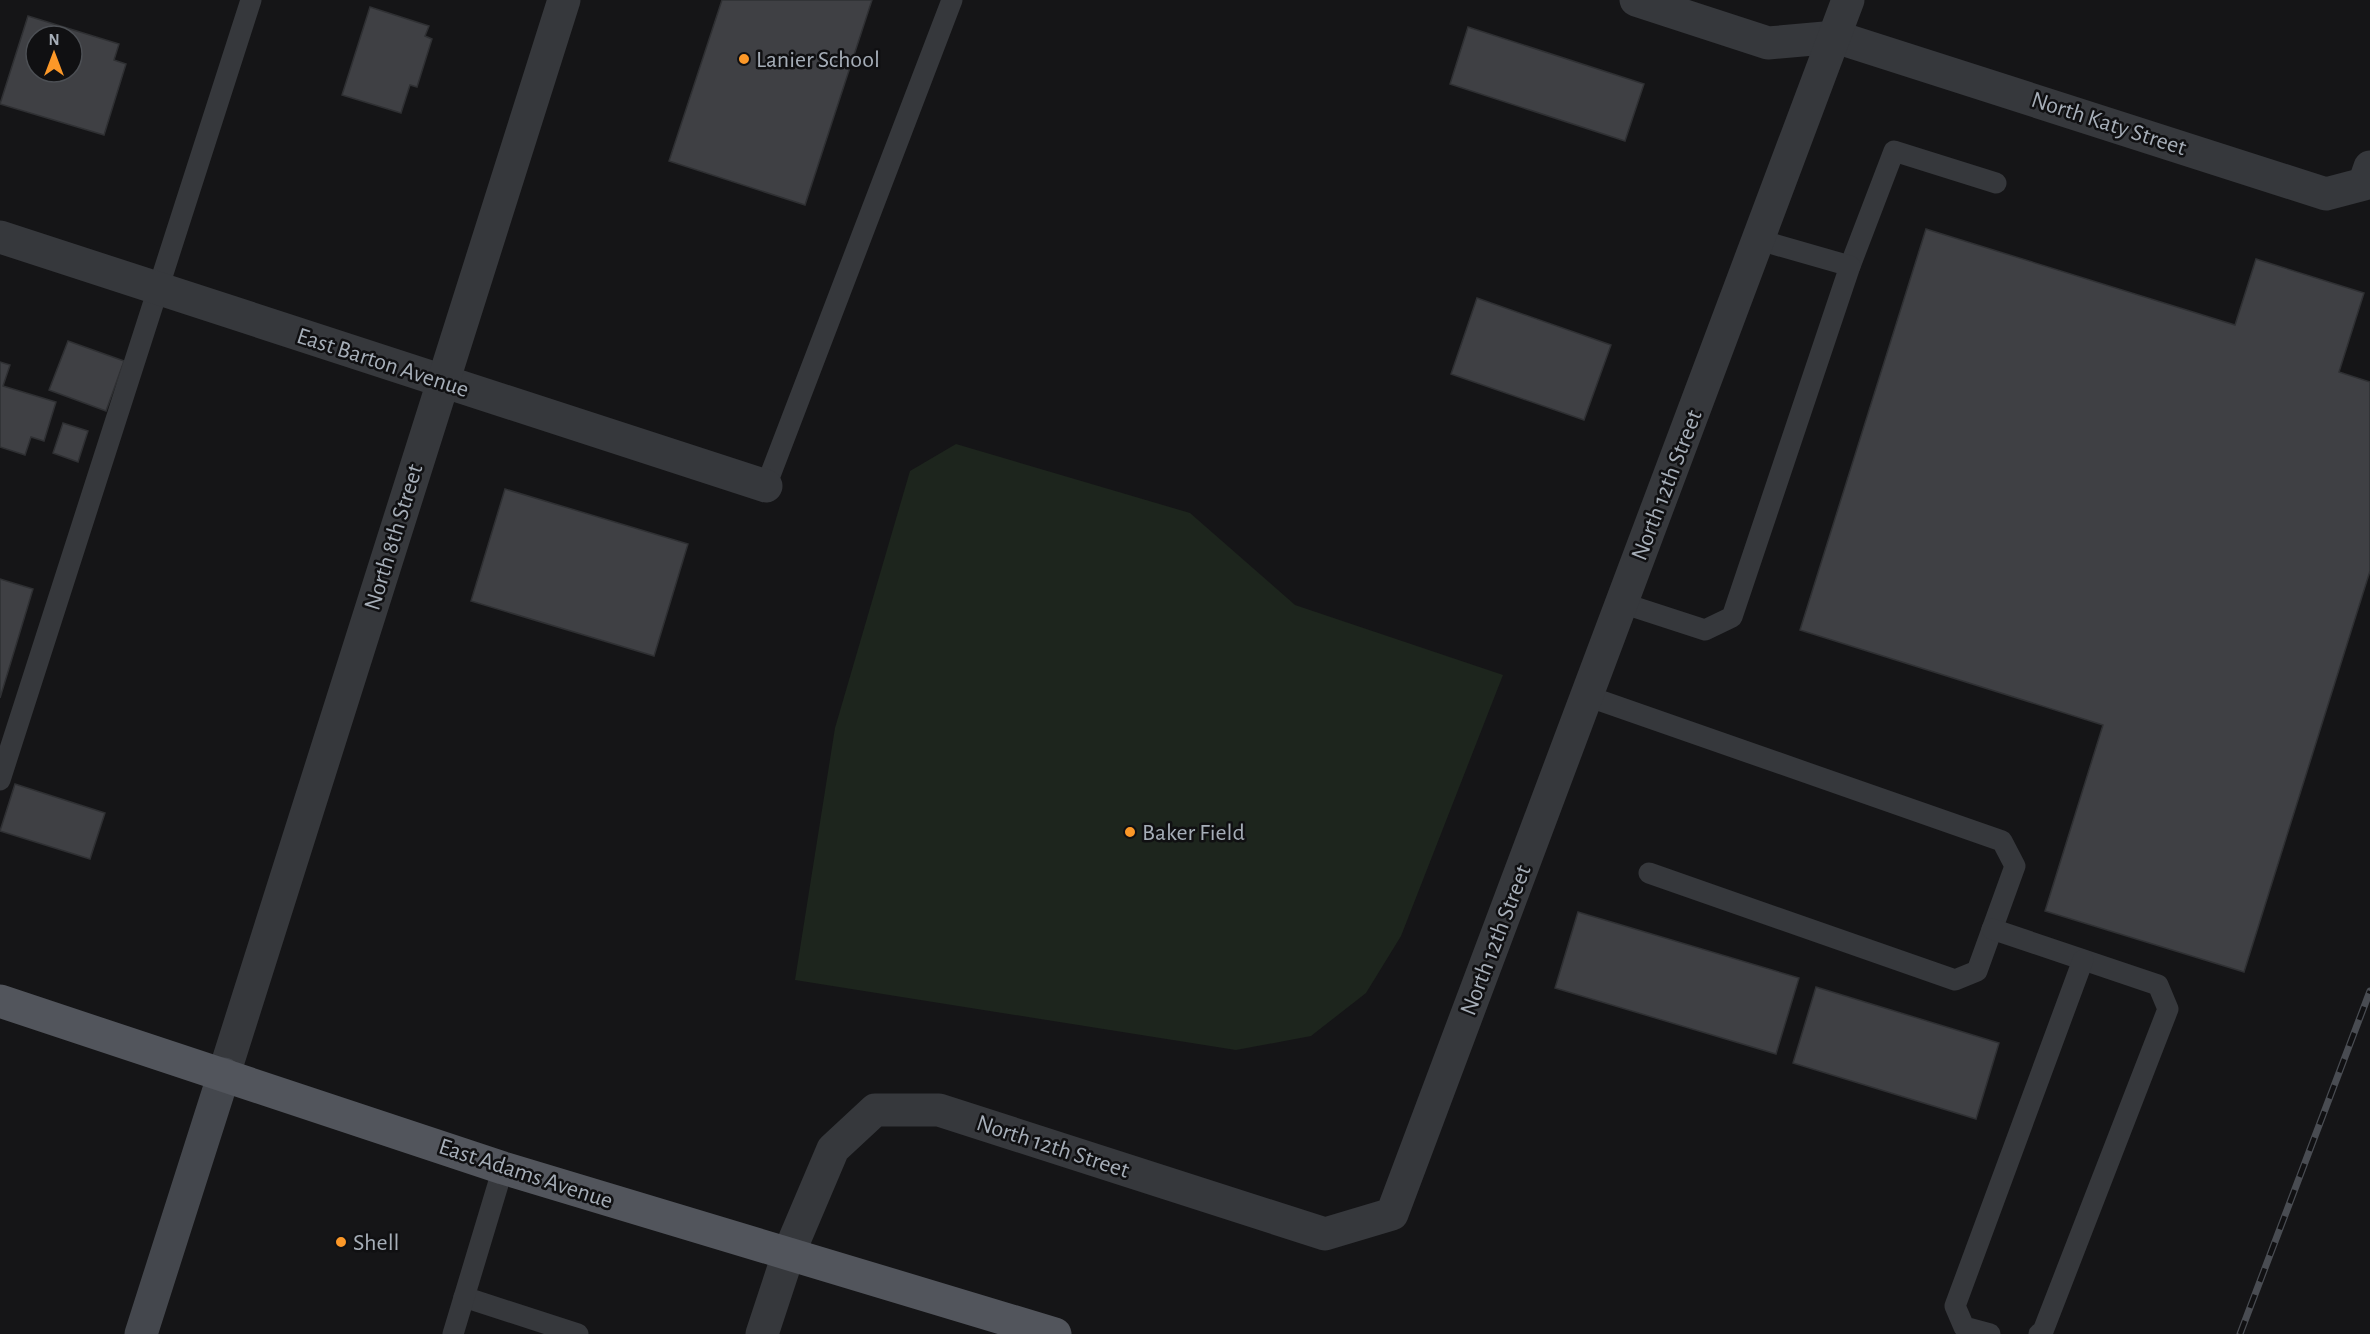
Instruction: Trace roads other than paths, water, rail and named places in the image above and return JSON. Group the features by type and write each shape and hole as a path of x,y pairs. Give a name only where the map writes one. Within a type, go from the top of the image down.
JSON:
{"main road":[{"name":"East Adams Avenue","path":"0,1001 503,1168 1055,1334"},
{"path":"141,1334 224,1074"}],"street":[{"name":"North 8th Street","path":"224,1074 564,0"},
{"path":"1636,0 1768,43 1836,37"},
{"name":"North 12th Street","path":"788,1255 833,1149 875,1110 939,1110 1325,1234 1392,1214 1848,0"},
{"name":"North Katy Street","path":"1836,37 2326,194 2364,184 2370,167"},
{"name":"East Barton Avenue","path":"0,237 766,486"},
{"path":"762,1334 788,1255"}],"lane":[{"path":"0,780 251,0"},
{"path":"766,486 952,0"},
{"path":"1622,603 1705,630 1732,617 1850,266 1894,151 1996,183"},
{"path":"1759,240 1850,266"},
{"path":"1587,696 2002,841 2015,866 1977,972 1955,980 1649,873"},
{"path":"1992,929 2158,985 2168,1010 2040,1334"},
{"path":"1990,1334 1964,1327 1955,1306 2083,960"},
{"path":"453,1334 503,1168"},
{"path":"464,1297 578,1334"}],"railway":[{"path":"2240,1334 2370,991"}],"place":[{"name":"Lanier School","path":"744,59"},
{"name":"Baker Field","path":"1130,832"},
{"name":"Shell","path":"341,1242"}]}
